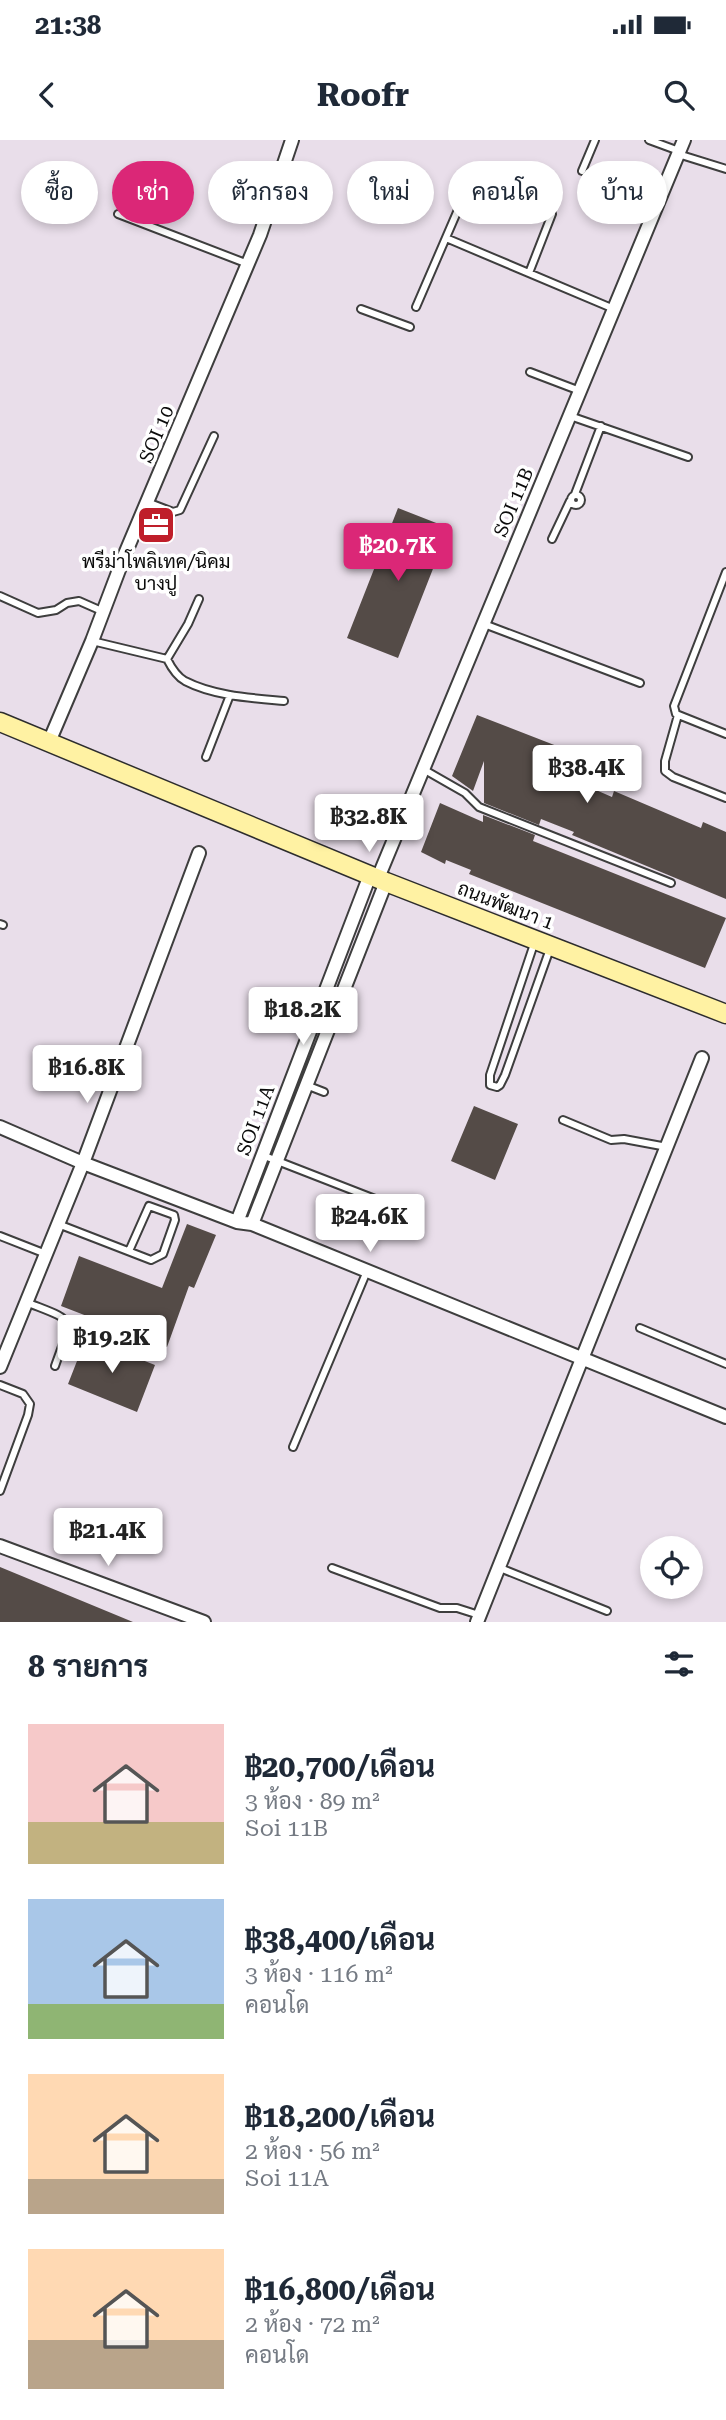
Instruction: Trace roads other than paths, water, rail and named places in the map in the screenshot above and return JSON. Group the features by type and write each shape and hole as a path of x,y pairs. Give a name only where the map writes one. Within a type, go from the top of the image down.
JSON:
{"main road":[{"name":"ถนนพัฒนา 1","path":"0,722 378,878 726,1014"}],"street":[{"name":"SOI 10","path":"49,742 248,264 292,140"},
{"name":"SOI 11B","path":"378,878 680,148"},
{"path":"0,1367 83,1163 199,853"},
{"name":"SOI 11A","path":"237,1222 300,1057 378,878"},
{"path":"252,1224 306,1085 378,878"},
{"path":"300,1057 314,1063"},
{"path":"478,1619 702,1058"},
{"path":"0,1127 83,1163 237,1222 252,1224 726,1417"},
{"path":"273,1128 287,1134"},
{"path":"0,1546 204,1622"}],"lane":[{"path":"587,161 596,140"},
{"path":"649,140 680,148 726,169"},
{"path":"416,307 470,182 475,178 544,202 550,207 552,214 529,273"},
{"path":"144,224 248,264"},
{"path":"446,238 614,309"},
{"path":"361,309 410,327"},
{"path":"530,372 580,391"},
{"path":"570,416 688,457"},
{"path":"552,540 573,498 601,426"},
{"path":"148,502 173,512 180,510 214,436"},
{"path":"726,572 675,698 674,706 678,715 665,761 665,771 673,777 726,798"},
{"path":"0,596 38,612 56,610 67,603 79,601 104,611"},
{"path":"167,659 199,599"},
{"path":"484,624 640,683"},
{"path":"92,642 167,659 183,680 230,695 284,702"},
{"path":"206,757 230,695"},
{"path":"678,715 726,734"},
{"path":"423,769 465,793 479,807 671,883"},
{"path":"544,942 505,1075 497,1087 490,1085 490,1076 544,942"},
{"path":"306,1085 324,1092"},
{"path":"563,1120 611,1140 624,1139 667,1147"},
{"path":"262,1155 411,1213"},
{"path":"58,1224 129,1251 151,1259 163,1254 175,1220 174,1215 149,1206 129,1251"},
{"path":"0,1236 46,1254"},
{"path":"293,1447 367,1271"},
{"path":"26,1302 62,1316 67,1321 68,1328 55,1366"},
{"path":"640,1328 726,1364"},
{"path":"0,1385 23,1394 30,1404 0,1491"},
{"path":"500,1568 607,1611"},
{"path":"332,1569 440,1608 457,1608 478,1619"}],"place":[{"name":"พรีม่าโพลิเทค/นิคม บางปู","path":"156,525"}]}
